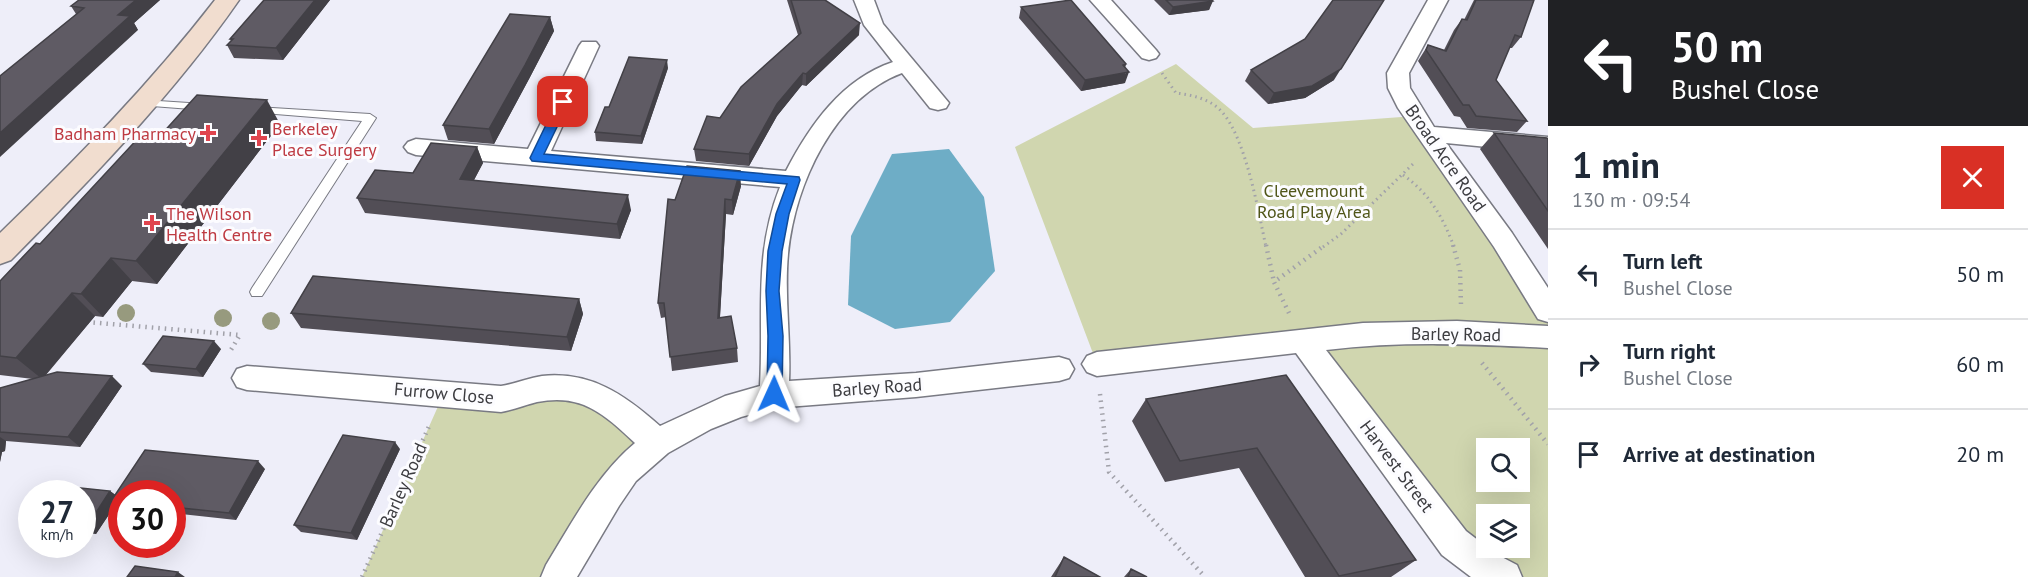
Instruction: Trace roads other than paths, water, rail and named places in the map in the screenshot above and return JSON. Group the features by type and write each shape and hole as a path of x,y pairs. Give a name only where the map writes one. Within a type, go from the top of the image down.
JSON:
{"main road":[{"path":"0,252 75,178 185,57 227,0"}],"street":[{"path":"864,0 874,25 938,103"},
{"path":"1100,0 1149,54"},
{"name":"Broad Acre Road","path":"1438,0 1398,74 1399,88 1406,103 1503,240 1548,311"},
{"path":"536,158 590,46"},
{"path":"774,394 776,336 772,291 775,251 783,214 794,180 828,123 850,99 874,77 906,64"},
{"path":"1428,134 1548,145"},
{"path":"416,147 794,180"},
{"name":"Barley Road","path":"1303,341 1363,334 1458,332 1548,337"},
{"path":"1097,364 1303,341"},
{"name":"Harvest Street","path":"1303,341 1454,543 1484,566 1505,577"},
{"name":"Barley Road","path":"558,577 625,471 657,443 700,420 736,405 774,394 916,385 1059,369"},
{"name":"Furrow Close","path":"246,378 501,399 517,397 538,389 560,386 580,388 597,393 612,403 657,443"}],"lane":[{"path":"143,103 214,107"},
{"path":"238,109 370,118 257,292"}],"water":[{"path":"949,149 984,197 995,271 950,322 895,329 848,305 851,236 892,154"}],"place":[{"name":"Badham Pharmacy","path":"208,133"},
{"name":"Berkeley Place Surgery","path":"259,138"},
{"name":"The Wilson Health Centre","path":"152,223"}],"park label":[{"name":"Cleevemount Road Play Area","path":"1314,200"}]}
